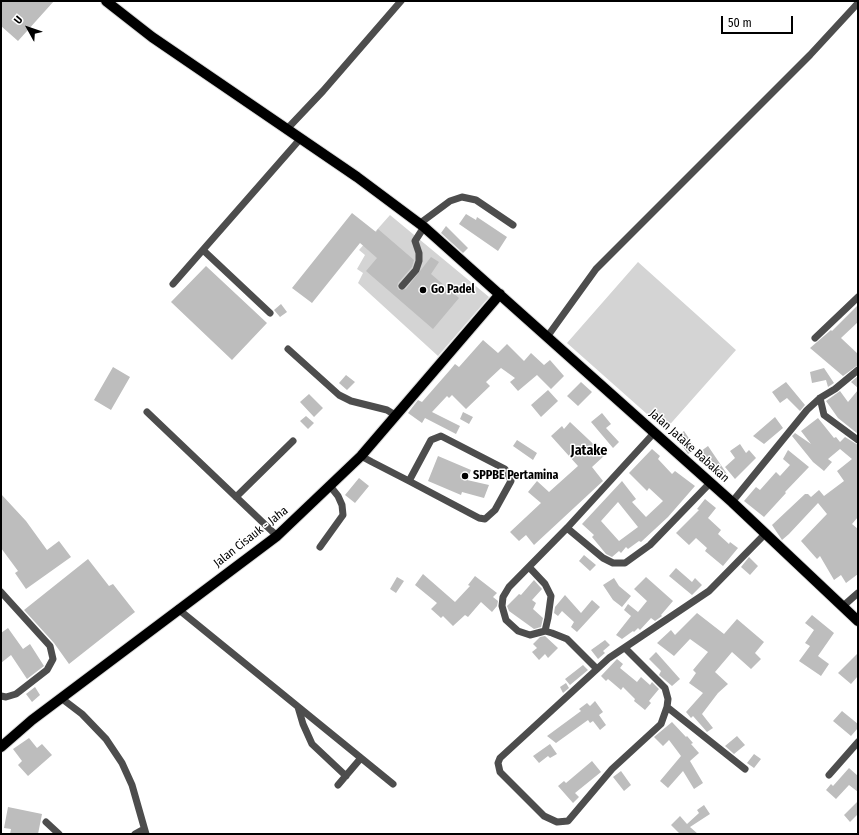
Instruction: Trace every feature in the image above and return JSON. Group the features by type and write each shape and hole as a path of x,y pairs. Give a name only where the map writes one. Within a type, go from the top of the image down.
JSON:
{"main road":[{"name":"Jalan Jatake Babakan","path":"106,1 152,36 357,177 421,226 500,294 732,502 858,621"},
{"name":"Jalan Cisauk - Jaha","path":"1,747 61,698 277,536 361,456 500,294"}],"street":[{"path":"287,129 323,91 401,1"},
{"path":"547,337 596,269 810,55 858,2"},
{"path":"173,284 301,138"},
{"path":"402,286 418,266 419,252 415,240 421,226 450,201 462,197 476,200 513,225"},
{"path":"203,250 270,313"},
{"path":"815,338 858,297"},
{"path":"288,349 339,395 351,401 387,410 396,415"},
{"path":"732,502 807,410 820,398 835,389 858,370"},
{"path":"820,398 824,415 858,440"},
{"path":"147,412 277,536"},
{"path":"597,669 567,639 545,632 530,635 518,631 506,620 502,606 504,597 509,587 567,528 654,433"},
{"path":"361,456 479,518 485,519 495,510 510,481 509,474 501,466 441,436 431,440 409,481"},
{"path":"236,497 293,441"},
{"path":"567,528 604,558 613,563 625,563 650,546 710,483"},
{"path":"320,547 343,515 342,505 338,496 330,486"},
{"path":"625,648 665,688 668,699 661,724 612,769 568,821 557,822 544,816 500,772 498,762 500,758 597,669 625,648 709,591 766,533"},
{"path":"529,567 545,584 551,596 545,632"},
{"path":"1,592 50,646 54,659 48,670 16,694 6,697 1,696"},
{"path":"842,607 858,593"},
{"path":"178,609 393,784"},
{"path":"61,698 82,714 106,739 122,763 132,785 145,832 135,834"},
{"path":"298,707 303,724 312,744 346,776"},
{"path":"667,707 745,769"},
{"path":"828,775 858,742"},
{"path":"338,785 361,758"},
{"path":"46,822 59,834"}],"shaded area":[{"name":"Go Padel","path":"390,215 489,297 438,356 358,283 363,273 357,269 365,255 359,250"},
{"path":"638,262 736,350 665,430 567,343"}],"building":[{"path":"1,1 54,1 18,41 1,26"},
{"path":"352,213 376,232 378,229 414,260 412,267 398,283 397,287 399,290 406,289 431,257 439,262 431,274 459,298 433,329 366,271 377,258 360,243 312,303 292,288"},
{"path":"466,214 476,220 477,217 507,237 498,251 459,224"},
{"path":"446,226 468,248 463,253 441,233"},
{"path":"206,266 267,323 232,360 171,302"},
{"path":"281,304 287,312 280,317 274,310"},
{"path":"858,305 858,322 841,338 858,354 858,365 843,376 810,348 831,330 832,331"},
{"path":"483,340 498,353 507,344 524,361 531,353 544,365 550,360 564,376 551,389 537,375 518,391 510,382 515,378 501,368 486,382 490,386 466,409 452,395 449,398 447,396 432,412 460,426 456,434 425,418 422,423 408,413 418,400 422,402 455,364 459,367"},
{"path":"113,367 130,377 111,410 94,400"},
{"path":"824,368 834,383 828,387 826,380 812,383 810,372"},
{"path":"346,375 355,382 347,390 339,383"},
{"path":"858,376 858,388 851,382"},
{"path":"581,382 592,392 578,406 567,396"},
{"path":"786,382 805,405 800,411 787,398 780,403 772,392"},
{"path":"548,390 558,401 541,417 531,405"},
{"path":"858,390 858,434 838,418 826,401 840,391 848,402"},
{"path":"309,394 323,408 314,417 300,402"},
{"path":"463,412 473,417 469,424 460,419"},
{"path":"602,413 611,424 606,428 619,442 613,448 591,422"},
{"path":"306,416 314,423 308,429 300,421"},
{"path":"775,417 783,428 764,444 753,436"},
{"path":"818,418 834,438 836,437 840,442 845,437 858,445 858,517 852,524 858,529 858,574 846,583 841,575 834,580 820,556 817,559 801,541 827,514 818,503 782,540 772,525 805,494 808,494 811,497 819,490 824,496 844,481 837,471 852,459 840,449 828,459 832,462 824,471 813,462 792,436 795,433 811,444 801,431"},
{"path":"570,422 605,455 592,467 603,481 534,545 526,535 519,541 510,532 541,503 528,492 537,481 549,492 578,466 551,436 562,426 564,429"},
{"path":"684,431 696,449 688,454 676,437"},
{"path":"517,440 537,453 533,460 513,446"},
{"path":"740,444 746,453 749,450 756,458 735,479 725,467 735,458 730,451"},
{"path":"708,446 727,474 720,480 708,466 706,467 697,454"},
{"path":"652,449 660,456 658,459 672,474 675,471 695,486 668,517 641,542 639,541 628,549 626,547 621,553 619,551 612,557 606,554 592,537 594,535 582,524 622,481 636,499 632,502 646,517 663,501 649,488 647,491 629,473","holes":["618,502 638,527 619,541 601,521"]},
{"path":"788,450 809,467 764,517 744,501 756,487 760,490 776,472 780,476 790,465 783,459"},
{"path":"438,456 471,470 467,480 489,485 484,498 462,492 461,495 428,481"},
{"path":"359,478 369,486 355,503 345,495"},
{"path":"1,494 26,521 47,550 59,541 71,557 26,589 15,573 18,571 1,548"},
{"path":"705,499 716,508 708,518 721,530 718,534 729,544 730,542 738,548 723,566 705,551 707,548 696,538 689,545 676,533 699,510 697,509"},
{"path":"584,555 596,565 590,571 579,561"},
{"path":"749,557 758,566 750,575 741,567"},
{"path":"88,559 109,586 113,584 135,612 69,664 54,643 24,610"},
{"path":"676,568 692,582 695,578 702,585 692,595 669,576"},
{"path":"423,574 455,602 470,586 468,585 475,576 497,593 493,597 498,601 497,606 492,612 481,602 468,617 465,615 453,626 443,616 441,618 431,609 437,603 415,585"},
{"path":"397,577 404,581 396,593 390,589"},
{"path":"646,577 673,601 661,615 662,616 655,621 651,618 640,630 638,628 622,639 616,635 631,616 624,610 628,604 638,612 647,601 634,589"},
{"path":"614,578 619,586 631,596 622,607 613,600 603,585"},
{"path":"534,580 542,589 532,600 536,603 533,609 543,618 541,627 534,629 509,611 507,606 519,594 521,595"},
{"path":"565,595 581,613 592,600 600,607 577,632 571,627 574,622 562,611 558,616 554,613 555,607"},
{"path":"697,613 724,634 737,619 764,642 755,653 761,659 751,669 732,652 715,672 728,684 718,693 702,714 713,728 707,732 693,716 691,718 686,712 703,693 689,683 696,673 693,670 708,652 690,639 674,656 657,643 671,630 675,635"},
{"path":"812,615 834,633 818,656 829,664 821,676 799,661 810,646 805,643 814,630 805,623"},
{"path":"8,628 23,649 30,644 44,666 27,679 11,655 1,663 1,633"},
{"path":"545,636 558,648 548,658 545,654 539,660 532,652 537,648 533,644 540,637"},
{"path":"605,640 610,645 603,651 605,653 598,659 591,650"},
{"path":"656,652 680,679 672,686 659,675 661,671 649,659"},
{"path":"858,653 858,676 851,684 838,673"},
{"path":"617,659 623,664 620,668 637,682 641,677 650,685 652,682 659,689 649,701 651,703 645,710 634,701 635,699 623,687 621,690 608,679 606,681 601,676"},
{"path":"583,665 588,670 570,685 565,679"},
{"path":"566,683 569,688 563,693 560,687"},
{"path":"35,687 40,695 32,702 26,694"},
{"path":"595,701 603,712 599,715 606,725 600,730 593,721 590,723 588,720 556,743 547,736 581,711 579,709 587,703 590,706"},
{"path":"842,711 858,724 858,728 851,736 833,721"},
{"path":"672,722 686,737 687,736 693,743 691,744 699,753 690,761 703,783 694,789 683,771 668,788 660,781 681,756 669,740 663,746 654,737"},
{"path":"737,736 745,745 734,754 725,746"},
{"path":"29,738 37,748 42,744 52,755 28,776 18,765 22,761 13,749"},
{"path":"550,744 557,754 550,758 548,756 539,763 533,756"},
{"path":"754,754 761,759 754,768 747,763"},
{"path":"592,761 601,772 575,793 579,797 573,803 558,786 564,781 566,783"},
{"path":"849,768 858,776 858,792 849,785 836,799 826,790 831,784 833,786"},
{"path":"621,771 631,785 624,791 613,777"},
{"path":"858,801 858,814 850,822 844,815"},
{"path":"704,805 710,814 690,827 698,834 680,834 671,825 680,816 687,824 699,813 697,810"},
{"path":"8,807 42,814 38,834 10,834 11,829 4,828"}],"place":[{"name":"Go Padel","path":"423,290"},
{"name":"SPPBE Pertamina","path":"465,476"}],"district":[{"name":"Jatake","path":"589,451"}]}
